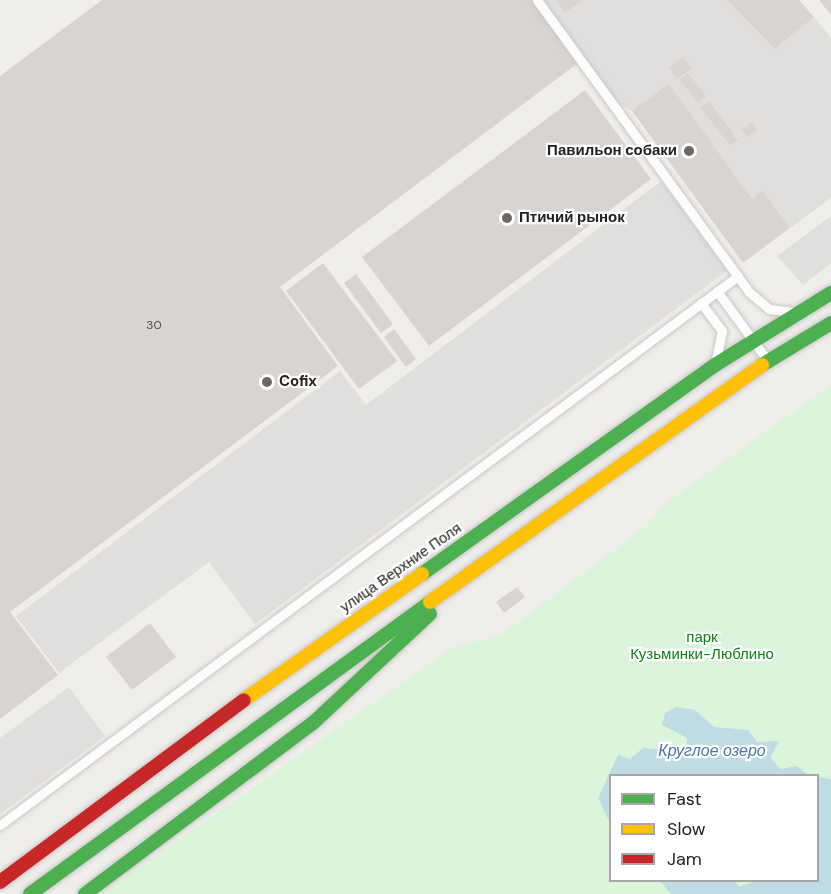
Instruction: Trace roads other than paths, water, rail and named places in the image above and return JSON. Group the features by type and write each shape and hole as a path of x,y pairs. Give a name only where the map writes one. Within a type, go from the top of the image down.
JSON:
{"main road":[{"name":"улица Верхние Поля","path":"0,882 233,708 715,365 752,339 831,293"},
{"path":"30,894 250,730 463,583 768,361 831,323"},
{"path":"85,894 313,723 463,583"}],"street":[{"path":"537,0 738,276 769,309 801,312"},
{"path":"0,825 738,276"},
{"path":"717,291 768,361"},
{"path":"701,303 722,331 715,365"}],"water":[{"name":"Круглое озеро","path":"676,707 695,710 714,727 748,730 757,742 779,741 770,758 781,769 797,766 807,774 609,774 618,755 630,759 643,748 687,752 687,738 662,725 665,713"},
{"name":"Круглое озеро","path":"609,774 609,821 598,798"},
{"path":"819,777 831,779 831,894 671,894 661,882 736,882 739,887 752,882 819,882"}],"place":[{"name":"Павильон собаки","path":"689,151"},
{"name":"Птичий рынок","path":"507,218"},
{"name":"Cofix","path":"267,382"}],"park label":[{"name":"парк Кузьминки-Люблино","path":"702,646"}]}
